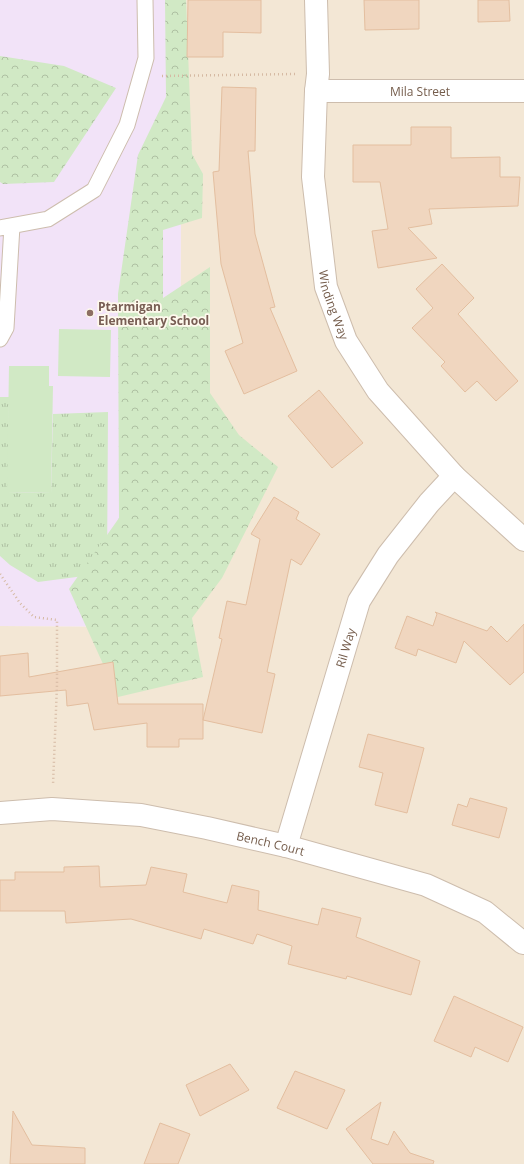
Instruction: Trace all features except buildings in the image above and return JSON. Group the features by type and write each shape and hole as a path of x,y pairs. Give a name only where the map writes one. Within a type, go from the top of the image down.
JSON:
{"street":[{"name":"Winding Way","path":"316,0 317,82 312,177 326,287 343,334 378,391 454,476 524,540"},
{"name":"Mila Street","path":"317,82 524,91"},
{"name":"Ril Way","path":"286,846 360,601 388,555 429,503 454,476"},
{"name":"Bench Court","path":"0,813 52,809 140,815 286,846 426,885 485,912 523,944"}],"lane":[{"path":"0,339 6,328 6,227 48,219 94,190 127,125 146,58 145,0"}],"path":[{"path":"141,76 317,82"},
{"path":"0,574 20,603 34,617 57,620 57,685 52,809"}],"shaded area":[{"name":"Ptarmigan Elementary School","path":"0,0 182,0 179,627 0,626"},
{"path":"182,0 524,0 524,1164 0,1164 0,626 179,627"}],"green space":[{"path":"165,0 186,0 192,154 203,174 202,218 163,230 163,298 210,267 210,393 239,435 278,467 222,578 192,618 203,677 118,697 69,589 119,518 118,294 138,155 166,97"},
{"path":"0,56 64,66 116,88 54,182 3,184 0,182"},
{"path":"59,329 111,330 110,377 58,376"},
{"path":"9,366 49,366 49,386 53,386 51,493 7,492"},
{"path":"0,397 9,397 8,492 51,493 53,414 108,412 107,573 38,582 10,565 0,556"}],"place":[{"name":"Ptarmigan Elementary School","path":"90,313"}]}
